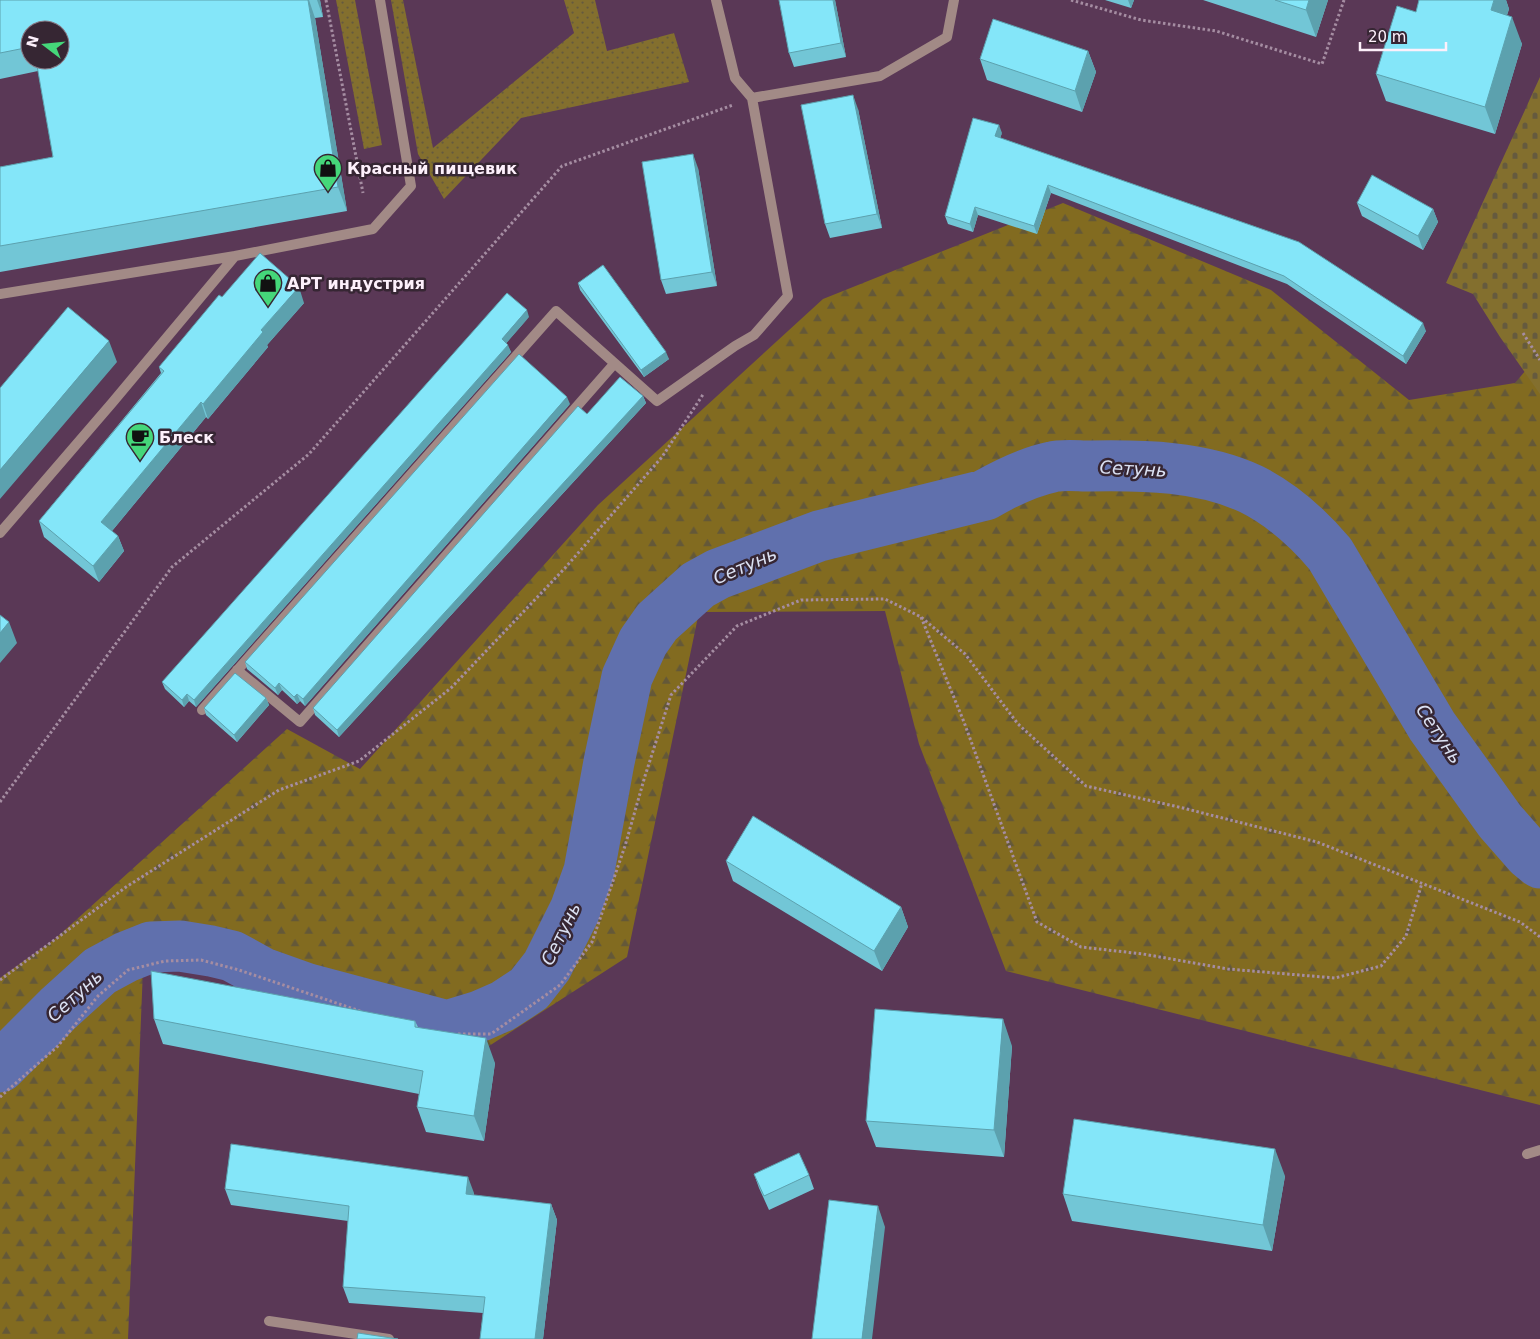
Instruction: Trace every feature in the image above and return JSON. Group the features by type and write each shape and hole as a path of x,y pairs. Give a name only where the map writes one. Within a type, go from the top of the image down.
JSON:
{"lane":[{"path":"0,294 235,256 373,229 411,186 380,0"},
{"path":"202,710 556,312 657,401 735,346 754,335 788,296 752,98 735,78 716,0"},
{"path":"752,98 880,76 947,36 954,0"},
{"path":"0,533 235,256"},
{"path":"237,670 300,722 614,364"},
{"path":"1527,1154 1540,1150"},
{"path":"269,1321 389,1339"}],"path":[{"path":"326,0 363,193"},
{"path":"1071,0 1141,20 1216,31 1322,64 1344,0"},
{"path":"0,802 172,567 309,454 562,166 752,98"},
{"path":"1523,333 1540,360"},
{"path":"0,980 126,887 279,790 359,761 451,688 565,568 662,457 709,386"},
{"path":"456,1034 491,1034 560,985 592,942 625,846 645,776 672,695 737,626 802,600 885,599 921,617 965,654 1018,724 1086,786 1317,842 1520,922 1540,937"},
{"path":"921,617 964,722 1037,922 1081,947 1144,954 1228,969 1335,978 1381,966 1406,936 1422,883"},
{"path":"0,1097 58,1046 98,996 128,970 165,961 201,960 239,970 369,1014"}],"green space":[{"path":"336,0 355,0 382,145 364,149"},
{"path":"391,0 403,0 433,148 574,33 564,0 595,0 607,51 674,33 689,82 521,118 444,199 418,154"},
{"path":"1540,77 1540,394 1500,337 1473,294 1446,283"},
{"path":"1540,114 1540,1105 1006,971 919,744 885,611 699,612 627,957 475,1055 220,970 143,969 128,1339 0,1339 0,978 55,939 287,729 360,769 598,505 823,299 1063,203 1271,290 1409,400 1515,383 1532,363"}],"building":[{"path":"0,0 308,0 338,187 0,246 0,167 53,157 38,70 70,70 70,20 20,20 20,49 0,53"},
{"path":"779,0 833,0 841,43 789,53"},
{"path":"1275,0 1309,0 1306,10"},
{"path":"1419,0 1494,0 1491,10 1512,17 1485,107 1376,74 1397,6 1416,12"},
{"path":"993,19 1088,51 1075,91 980,59"},
{"path":"853,95 877,214 825,224 801,105"},
{"path":"973,118 999,125 995,136 1299,242 1423,323 1403,356 1284,276 1048,185 1034,226 975,207 970,224 945,216"},
{"path":"693,154 712,272 661,280 642,162"},
{"path":"1372,175 1433,209 1418,236 1357,203"},
{"path":"260,253 299,287 261,330 263,332 203,404 201,402 101,522 118,536 93,566 39,521 164,371 159,367 219,295 222,297"},
{"path":"603,265 666,352 641,370 578,283"},
{"path":"507,293 527,310 502,339 508,345 194,700 187,694 182,700 162,682"},
{"path":"68,307 109,341 0,470 0,388"},
{"path":"519,354 567,397 303,699 297,694 294,697 279,683 275,688 245,662"},
{"path":"620,377 643,396 337,730 313,708 578,406 587,414"},
{"path":"0,615 9,622 0,633"},
{"path":"235,673 266,698 234,735 204,708"},
{"path":"753,816 901,907 874,951 726,861"},
{"path":"151,971 415,1021 415,1027 486,1038 474,1116 417,1107 423,1071 154,1019"},
{"path":"875,1009 1003,1019 994,1130 866,1121"},
{"path":"1074,1119 1275,1149 1263,1225 1063,1194"},
{"path":"231,1144 468,1177 466,1194 551,1204 535,1339 480,1339 485,1297 343,1287 349,1206 225,1189"},
{"path":"799,1153 809,1175 764,1196 754,1174"},
{"path":"829,1200 878,1206 862,1339 812,1339"},
{"path":"358,1333 398,1339 357,1339"}],"waterway":[{"name":"Сетунь","path":"0,1067 58,1009 100,971 126,957 151,947 180,946 232,956 263,973 308,989 447,1026 480,1016 503,1006 529,989 547,966 575,910 589,871 627,677 643,642 657,622 698,585 718,574 819,536 985,495 1026,475 1056,466 1131,466 1192,471 1232,481 1251,489 1294,517 1330,554 1432,726 1500,821 1529,854 1540,863"}],"place":[{"name":"Красный пищевик","path":"328,192"},
{"name":"АРТ индустрия","path":"268,307"},
{"name":"Блеск","path":"140,461"}]}
